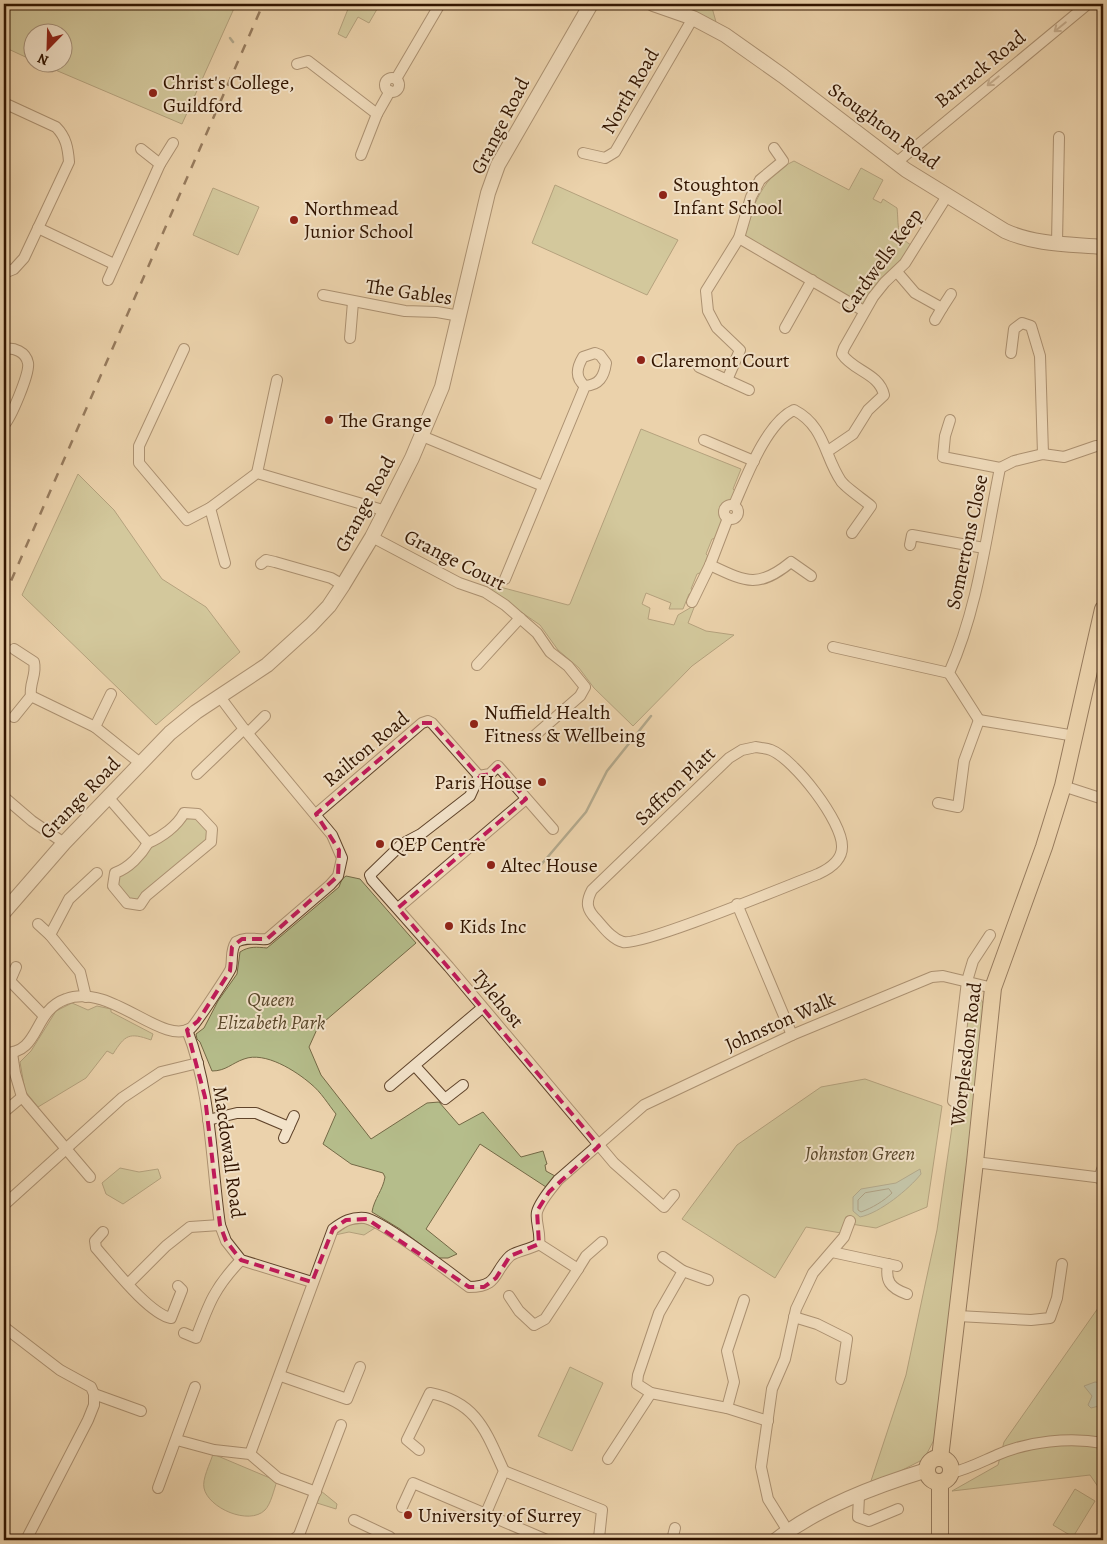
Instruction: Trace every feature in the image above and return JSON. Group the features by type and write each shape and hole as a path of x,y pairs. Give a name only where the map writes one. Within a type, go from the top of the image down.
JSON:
{"main road":[{"name":"Worplesdon Road","path":"940,1458 940,1442 958,1316 976,1162 993,988 1044,847 1063,786 1074,736 1101,636 1103,609"},
{"path":"940,1540 946,1478 950,1465 940,1458 930,1462 927,1470 931,1479 946,1478"}],"street":[{"path":"361,155 377,114 390,91 386,86 387,81 396,79 440,4"},
{"name":"Grange Road","path":"4,912 64,843 170,733 196,712 280,654 329,606 343,585 386,511 422,436 442,387 488,193 498,165 591,4"},
{"name":"Stoughton Road","path":"653,4 692,18 726,35 896,163 988,222 1022,239 1103,247"},
{"name":"Barrack Road","path":"896,163 1088,4"},
{"name":"North Road","path":"583,153 605,158 614,152 692,18"},
{"path":"297,64 308,61 377,114"},
{"path":"4,103 56,127 62,133 68,147 69,162 24,258 14,269 4,273"},
{"path":"1057,243 1059,137"},
{"path":"108,280 160,164 173,143"},
{"path":"727,380 740,350 717,328 708,311 706,291 739,238 751,197 760,180 783,161 774,148"},
{"path":"141,149 160,164"},
{"name":"Cardwells Keep","path":"828,451 853,434 868,410 884,395 882,388 872,376 846,360 842,354 864,311 884,282 897,272 917,245 947,196"},
{"path":"38,228 114,264"},
{"path":"739,238 864,311"},
{"path":"897,272 915,293 942,308"},
{"path":"785,328 812,280"},
{"path":"935,320 951,294"},
{"name":"The Gables","path":"323,295 406,311 437,312 460,316"},
{"name":"The Gables","path":"350,338 353,302"},
{"path":"1011,353 1014,328 1022,323 1031,326 1040,356 1039,372 1044,454"},
{"path":"4,349 16,349 24,355 28,364 27,375 4,425"},
{"path":"184,349 139,446 139,463 187,520 210,508 257,473 277,380"},
{"path":"699,367 749,390"},
{"path":"505,579 585,386"},
{"path":"692,602 710,565 728,518 724,509 727,506 734,505 754,461 781,420 794,410 805,416 828,451 841,482 871,506 852,533"},
{"path":"950,420 945,436 944,457 1000,468"},
{"path":"422,436 543,486"},
{"path":"704,440 754,461"},
{"name":"Somertons Close","path":"949,673 962,644 972,608 1000,468 1014,461 1044,454 1064,457 1096,446 1103,446"},
{"path":"257,473 386,511"},
{"path":"210,508 225,563"},
{"path":"910,545 912,536 984,548"},
{"name":"Grange Court","path":"372,537 459,582 485,592 520,618 537,634 550,652 568,666 585,687 580,696 533,737"},
{"path":"261,564 266,560 275,562 331,578 343,585"},
{"path":"710,565 746,580 766,579 791,562 811,576"},
{"path":"477,665 520,618"},
{"path":"834,647 949,673 979,720 1074,736"},
{"path":"14,649 34,662 36,671 30,688 31,696 14,717"},
{"path":"95,727 111,694"},
{"path":"31,696 95,727 140,763"},
{"name":"Railton Road","path":"187,1030 198,1021 230,971 231,953 236,942 250,938 267,939 338,876 342,858 332,835 220,697"},
{"path":"196,774 266,716"},
{"path":"938,803 958,807 964,761 979,720"},
{"name":"Railton Road","path":"316,814 422,722 428,721 432,723 479,776"},
{"name":"Saffron Platt","path":"756,747 771,750 785,759 806,782 825,807 838,831 842,847 838,860 829,869 737,904 633,942 623,942 612,936 588,910 587,899 592,890 729,758 742,750 756,747"},
{"path":"479,776 490,774 498,766 553,830"},
{"name":"Tylehost","path":"479,776 470,796 421,834 402,844 370,875 599,1146"},
{"path":"1063,786 1103,799"},
{"path":"4,797 64,843"},
{"path":"108,798 148,842"},
{"path":"398,908 526,799"},
{"path":"184,813 198,814 212,829 211,842 146,896 140,904 127,903 113,886 115,873 123,870 143,851 148,842 158,839 180,820 184,813"},
{"path":"50,935 70,899 97,872"},
{"path":"737,904 792,1036"},
{"path":"38,924 50,935 80,972 86,997"},
{"path":"953,1100 967,981 973,961 990,935"},
{"path":"16,966 10,981 44,1016"},
{"name":"Johnston Walk","path":"539,1244 541,1234 538,1224 538,1212 558,1180 644,1105 792,1036 932,977 943,976 993,988"},
{"path":"90,1177 68,1147 22,1096 8,1053 25,1048 44,1016 53,1006 66,998 86,997 121,1005 167,1031 180,1032 187,1030"},
{"path":"390,1086 482,1008"},
{"name":"Macdowall Road","path":"187,1030 198,1063 208,1120 220,1224 226,1241 241,1260"},
{"path":"4,1205 129,1093 161,1072 198,1063"},
{"path":"415,1066 445,1099 463,1085"},
{"path":"4,1112 22,1096"},
{"path":"208,1120 237,1113 256,1113 289,1127"},
{"path":"284,1138 294,1116"},
{"path":"599,1146 614,1163 664,1207 674,1194"},
{"path":"976,1162 1101,1178 1103,1167"},
{"path":"250,1454 333,1229 346,1220 355,1218 377,1222 469,1287 484,1287 496,1278 510,1256 529,1250 539,1244 578,1269"},
{"path":"788,1531 768,1499 761,1468 772,1388 785,1359 794,1317 813,1273 844,1237 850,1221"},
{"path":"128,1284 166,1246 190,1227 220,1224"},
{"path":"103,1232 95,1241 96,1248 128,1284 161,1316 171,1318 182,1290 178,1286"},
{"path":"509,1296 519,1311 534,1325 545,1319 586,1256 602,1242"},
{"path":"832,1252 892,1265 888,1281 894,1289 907,1294"},
{"path":"663,1257 683,1271 708,1280"},
{"path":"184,1333 196,1338 213,1296 222,1281 241,1260 312,1282"},
{"path":"958,1316 1031,1320 1050,1318 1057,1298 1062,1264"},
{"path":"683,1271 659,1313 638,1375 637,1384 651,1393 727,1408 768,1421"},
{"path":"727,1408 734,1382 727,1351 744,1300"},
{"path":"794,1317 817,1324 847,1339 841,1379"},
{"path":"4,1327 60,1370 91,1387 94,1394 94,1405 88,1420 26,1540"},
{"path":"280,1376 347,1399 360,1367"},
{"path":"158,1488 194,1387"},
{"path":"418,1450 407,1440 430,1393 441,1395 464,1406 482,1424 504,1470 602,1510 599,1538"},
{"path":"608,1459 651,1393"},
{"path":"94,1394 141,1411"},
{"path":"293,1540 299,1535 341,1425"},
{"path":"176,1440 214,1450 250,1454 278,1478 316,1492"},
{"path":"946,1478 996,1455 1022,1446 1084,1440 1103,1444"},
{"path":"486,1513 504,1470"},
{"path":"776,1540 812,1517 859,1496 927,1470"},
{"path":"402,1508 413,1483 486,1513 536,1538 547,1540"},
{"path":"859,1496 858,1517 869,1521 898,1510"},
{"path":"354,1520 392,1539"},
{"path":"672,1540 674,1528"}],"highlighted area":[{"path":"422,723 432,723 479,776 490,774 498,766 526,799 398,908 599,1146 549,1192 537,1211 539,1244 510,1256 496,1278 484,1287 469,1287 367,1219 346,1220 333,1229 312,1282 241,1260 226,1241 220,1225 205,1097 187,1030 198,1021 230,971 232,947 242,939 267,939 338,876 339,850 316,814"}],"green space":[{"name":"Christ's College, Guildford","path":"4,4 236,4 182,124 60,72 72,72 72,22 22,22 22,55 4,47"},
{"path":"350,4 380,4 369,23 358,17 346,38 338,34"},
{"path":"670,4 711,4 716,22"},
{"path":"794,161 849,190 861,168 883,180 873,199 881,203 883,199 897,208 898,225 901,235 903,239 913,246 862,304 743,236 755,203 767,183 774,174"},
{"path":"555,185 678,240 647,295 532,243"},
{"path":"213,188 259,207 238,255 193,235"},
{"path":"641,429 741,469 733,489 736,492 732,503 724,507 722,512 724,522 717,538 712,539 706,554 709,557 702,572 697,574 691,589 694,591 689,594 683,609 669,609 671,603 646,593 642,604 650,608 648,619 674,625 678,615 695,605 688,623 706,631 734,635 692,666 633,726 594,688 579,668 558,650 540,625 489,590 500,587 570,604"},
{"path":"78,474 114,510 162,579 206,607 240,652 156,725 22,595"},
{"path":"185,817 197,817 208,831 207,841 176,865 139,901 128,900 117,888 117,876 127,872 137,864 151,845 159,843 184,822"},
{"name":"Queen Elizabeth Park","path":"346,876 360,879 416,943 318,1027 309,1047 321,1075 371,1139 427,1103 439,1102 459,1125 483,1112 521,1157 543,1151 547,1164 545,1165 546,1171 555,1176 546,1187 480,1144 426,1229 457,1254 448,1258 439,1258 400,1229 372,1212 385,1177 383,1173 351,1164 323,1144 336,1114 311,1084 289,1068 261,1058 252,1057 244,1059 217,1071 212,1071 197,1039 196,1034 204,1028 218,1001 237,974 240,952 256,947 267,948 339,887 342,879"},
{"path":"971,996 980,998 985,1006 935,1438 924,1459 869,1487 906,1375 937,1230"},
{"path":"72,1003 88,1010 97,1006 111,1009 111,1012 153,1034 151,1040 137,1036 124,1039 113,1054 107,1051 86,1078 38,1107 25,1091 20,1062 31,1051 56,1011"},
{"name":"Johnston Green","path":"865,1079 942,1106 927,1207 876,1228 845,1223 841,1233 806,1227 775,1278 682,1219 737,1145 821,1087"},
{"path":"120,1168 139,1172 158,1169 161,1178 123,1204 106,1194 102,1183"},
{"path":"365,1223 375,1228 364,1235 349,1232 335,1235 349,1225"},
{"path":"1103,1301 1103,1494 1090,1475 952,1491 998,1465 1004,1442"},
{"path":"570,1367 603,1383 572,1451 538,1436"},
{"path":"213,1454 277,1481 271,1500 265,1510 249,1516 240,1515 221,1508 213,1502 207,1495 204,1484"},
{"path":"1075,1489 1095,1501 1073,1537 1053,1525"},
{"path":"321,1491 337,1504 336,1509 317,1503"}],"water":[{"path":"920,1169 921,1174 916,1180 885,1206 860,1217 853,1211 853,1197 861,1189 896,1183"},
{"path":"1095,1382 1103,1383 1103,1399 1099,1406 1091,1408 1088,1405 1092,1396 1084,1386"}],"waterway":[{"path":"230,38 233,42"},
{"path":"540,866 586,812 607,771 651,716"},
{"path":"1098,1540 1103,1534"}],"railway":[{"path":"4,597 263,4"}],"place":[{"name":"Christ's College, Guildford","path":"153,93"},
{"name":"Stoughton Infant School","path":"663,195"},
{"name":"Northmead Junior School","path":"294,220"},
{"name":"Claremont Court","path":"641,360"},
{"name":"The Grange","path":"329,420"},
{"name":"Nuffield Health Fitness & Wellbeing","path":"474,724"},
{"name":"Paris House","path":"542,782"},
{"name":"QEP Centre","path":"380,844"},
{"name":"Altec House","path":"491,865"},
{"name":"Kids Inc","path":"449,926"},
{"name":"University of Surrey","path":"408,1515"}]}
